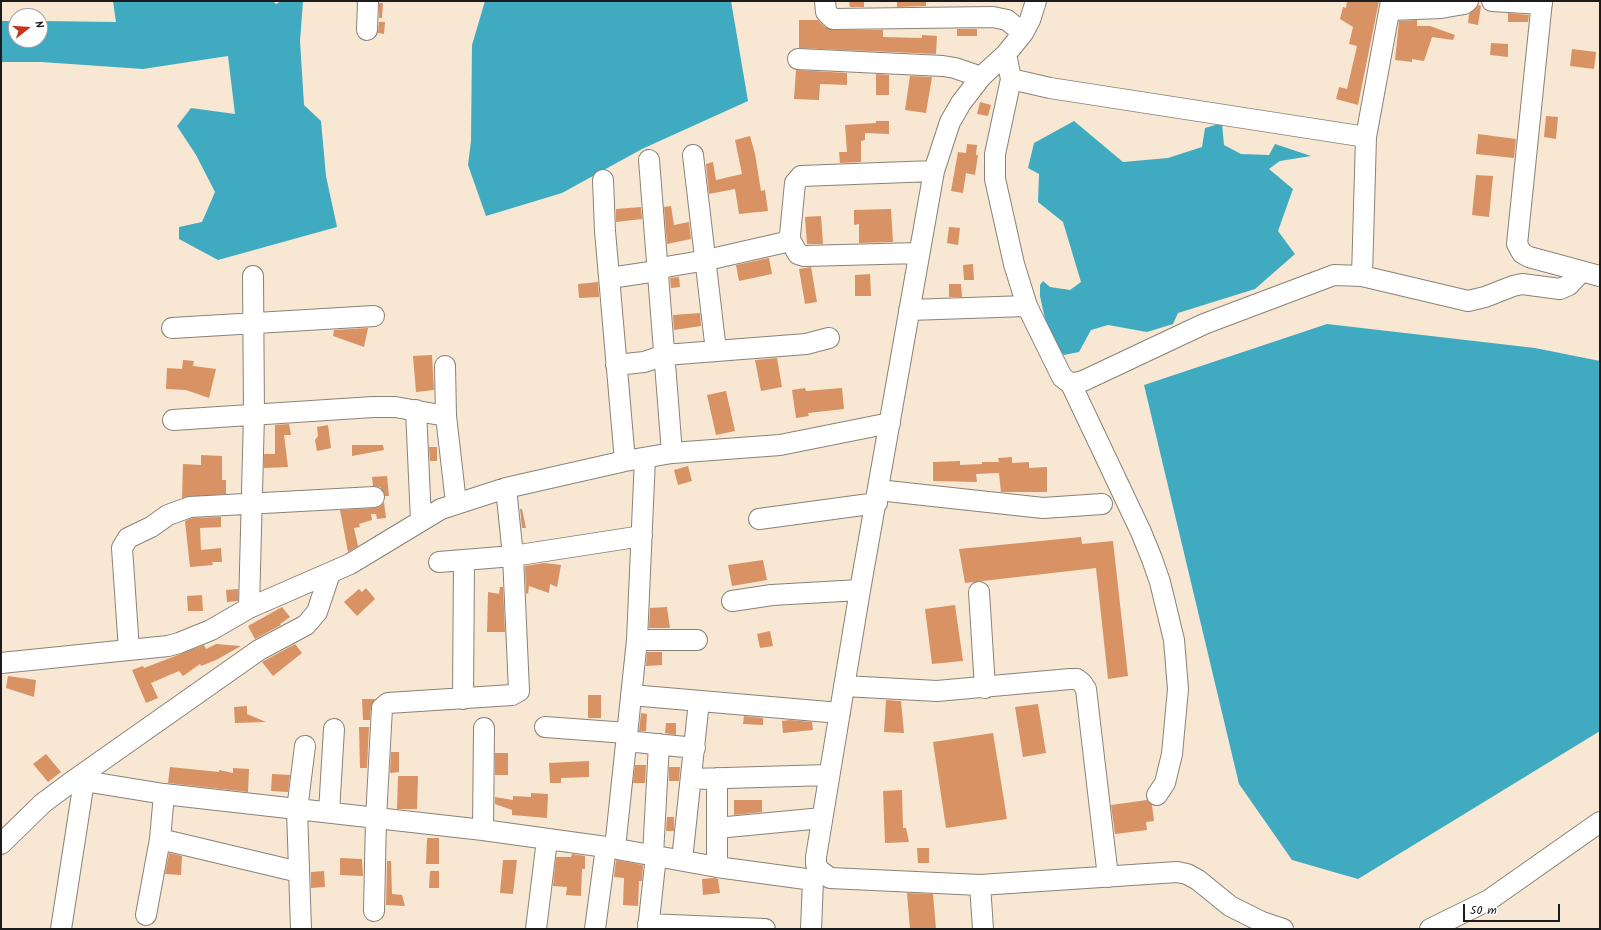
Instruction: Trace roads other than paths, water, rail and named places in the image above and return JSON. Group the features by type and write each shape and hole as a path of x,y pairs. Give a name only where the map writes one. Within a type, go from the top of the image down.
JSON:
{"street":[{"path":"367,30 368,1"},
{"path":"825,1 828,16 839,20 948,9 1007,20 1023,33"},
{"path":"811,929 816,875 816,857 822,818 860,590 934,171 950,122 960,103 981,78 1006,54 1023,33 1030,20 1036,1"},
{"path":"1362,276 1366,137 1391,5 1441,8 1464,4 1468,1"},
{"path":"1492,1 1542,3 1517,244 1522,253 1529,257 1591,274"},
{"path":"1006,54 1011,79 995,154 994,179 1014,264 1027,306 1062,377 1071,384 1150,552 1160,582 1174,640 1178,689 1172,754 1165,783 1157,796"},
{"path":"798,59 943,66 955,68 981,78"},
{"path":"1011,79 1050,88 1366,137"},
{"path":"693,156 707,260 716,351"},
{"path":"648,160 672,454"},
{"path":"919,253 804,256 798,254 789,238 795,183 801,176 934,171"},
{"path":"603,180 605,230 625,461"},
{"path":"610,278 657,271 666,267 707,260 779,244 786,242 789,238"},
{"path":"1071,384 1083,381 1204,324 1334,275 1362,276 1468,301 1522,284 1560,289 1591,274"},
{"path":"249,608 254,415 253,276"},
{"path":"909,310 1027,306"},
{"path":"172,328 374,316"},
{"path":"616,366 644,362 665,354 806,344 829,338"},
{"path":"444,366 446,416 456,503"},
{"path":"173,420 374,407 395,407 446,416"},
{"path":"416,410 421,521"},
{"path":"1,663 129,650 179,643 211,630 249,608 350,564 421,521 456,503 506,488 625,461 672,454 780,445 890,423"},
{"path":"595,929 611,847 637,640 645,458"},
{"path":"374,911 376,818 382,708 388,703 512,695 518,691 513,556 506,488"},
{"path":"129,650 122,548 124,542 128,538 151,527 178,510 190,507 374,497"},
{"path":"759,519 877,497 1043,508 1102,504"},
{"path":"439,562 513,556 642,536"},
{"path":"463,699 464,560"},
{"path":"1,844 43,802 77,782 259,650 306,625 318,612 330,573"},
{"path":"732,601 772,595 860,590"},
{"path":"979,592 985,688"},
{"path":"637,640 697,640"},
{"path":"844,686 937,691 1077,679 1086,689 1108,877"},
{"path":"631,695 840,713"},
{"path":"682,860 699,701"},
{"path":"545,727 626,737 659,744 695,748"},
{"path":"483,830 484,728"},
{"path":"329,812 334,730"},
{"path":"659,744 654,855 648,927 765,929"},
{"path":"301,929 297,810 305,746"},
{"path":"691,779 829,775"},
{"path":"717,778 718,867"},
{"path":"77,782 297,810 329,812 483,830 547,840 611,847 718,867 816,875 830,878 980,886 1177,872 1187,874 1198,880 1230,906 1260,926 1283,929"},
{"path":"61,929 77,782"},
{"path":"146,915 160,838 164,794"},
{"path":"717,828 822,818"},
{"path":"1430,929 1489,900 1600,822"},
{"path":"160,838 300,872"},
{"path":"536,929 547,840"},
{"path":"980,886 983,929"}],"water":[{"path":"113,1 273,1 276,4 281,1 303,1 300,41 304,105 321,121 326,176 337,227 218,260 179,239 179,227 202,222 215,192 196,155 177,126 191,108 235,114 228,56 143,69 41,62 1,62 1,21 8,21 8,48 48,48 48,21 116,22"},
{"path":"485,1 731,1 748,101 642,149 562,193 486,216 468,165 471,141 472,45"},
{"path":"1074,121 1123,162 1168,158 1202,147 1205,128 1222,123 1224,145 1241,154 1269,155 1275,144 1311,156 1280,161 1269,169 1293,189 1278,231 1295,254 1255,289 1178,313 1173,324 1147,332 1108,325 1091,330 1079,352 1064,355 1054,345 1047,328 1040,296 1040,285 1043,281 1050,287 1070,290 1081,282 1063,222 1038,202 1039,174 1028,168 1034,143"},
{"path":"1327,324 1535,348 1600,361 1600,731 1358,879 1292,860 1239,784 1144,385"}]}
